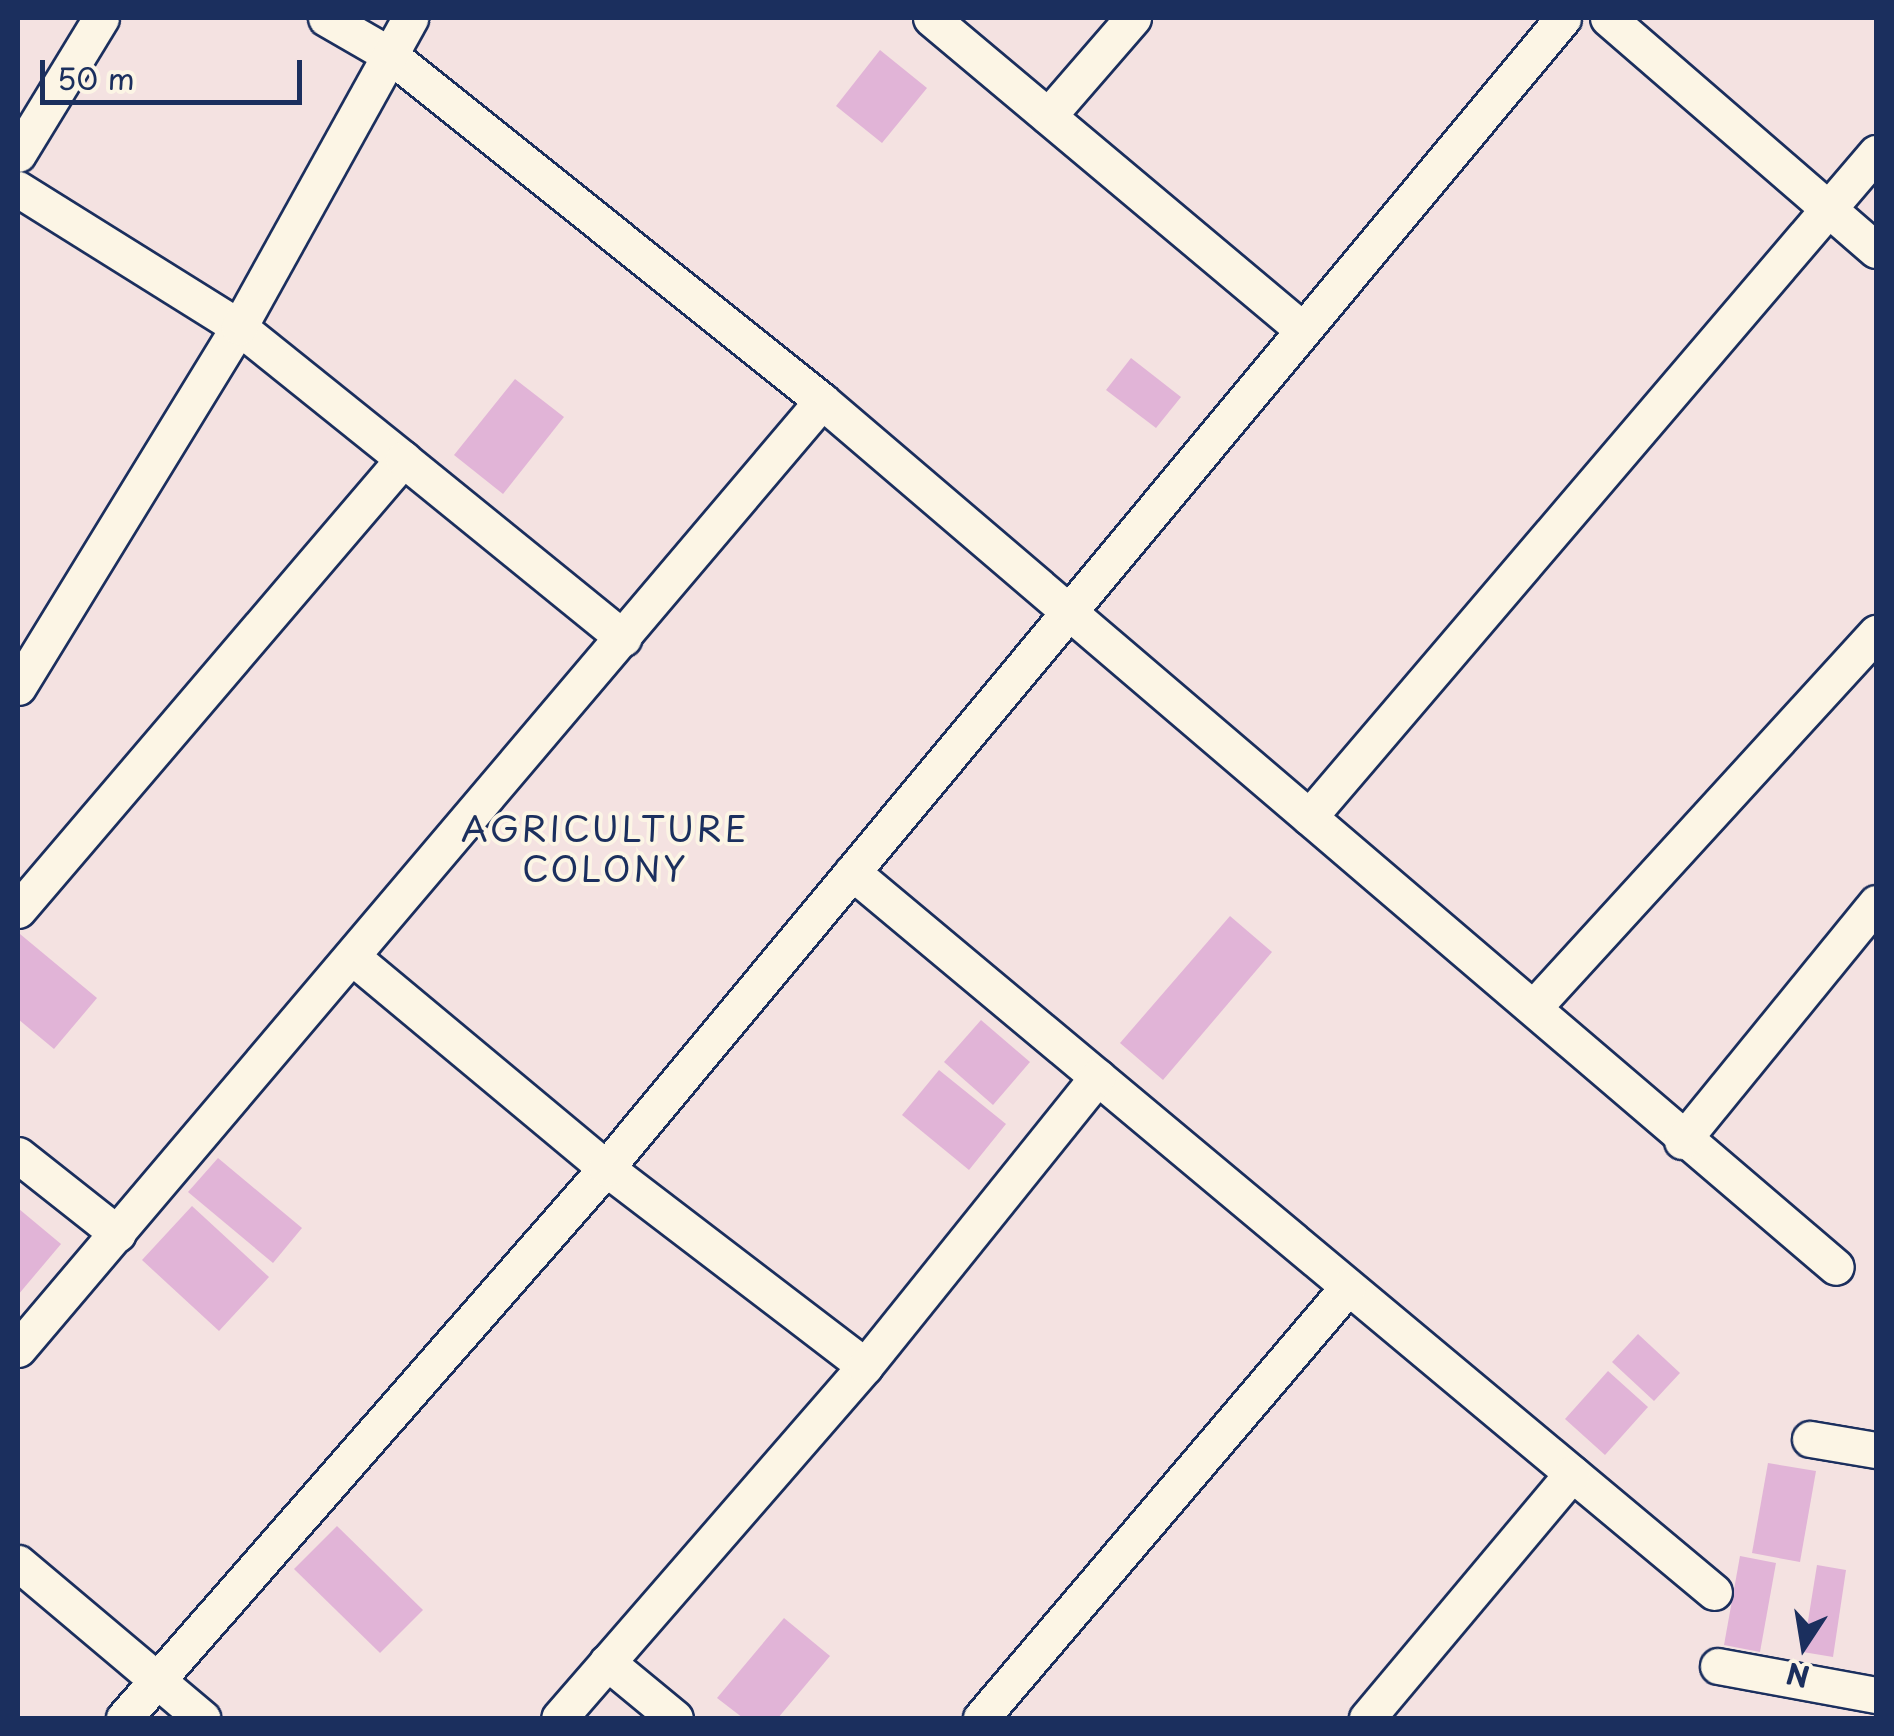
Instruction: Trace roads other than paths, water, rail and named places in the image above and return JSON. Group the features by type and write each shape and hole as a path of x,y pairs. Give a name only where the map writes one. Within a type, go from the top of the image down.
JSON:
{"street":[{"path":"18,154 101,18"},
{"path":"326,18 390,55 822,400 1071,608 1534,1007 1682,1142 1836,1267"},
{"path":"18,687 239,327 410,18"},
{"path":"931,18 1300,328"},
{"path":"1048,116 1132,18"},
{"path":"124,1718 160,1684 606,1168 1300,328 1563,18"},
{"path":"1608,18 1829,204 1876,250"},
{"path":"1309,817 1876,153"},
{"path":"18,189 239,327 623,638"},
{"path":"18,1350 356,960 822,400"},
{"path":"18,910 403,459"},
{"path":"1534,1007 1876,633"},
{"path":"852,872 1714,1592"},
{"path":"1682,1142 1876,903"},
{"path":"356,960 606,1168 865,1366"},
{"path":"558,1718 865,1366 1097,1077"},
{"path":"18,1154 118,1234"},
{"path":"981,1718 1348,1287"},
{"path":"1810,1439 1876,1450"},
{"path":"1366,1718 1572,1474"},
{"path":"18,1563 202,1718"},
{"path":"607,1662 675,1718"},
{"path":"1718,1666 1876,1695"}],"district":[{"name":"AGRICULTURE COLONY","path":"605,848"}]}
